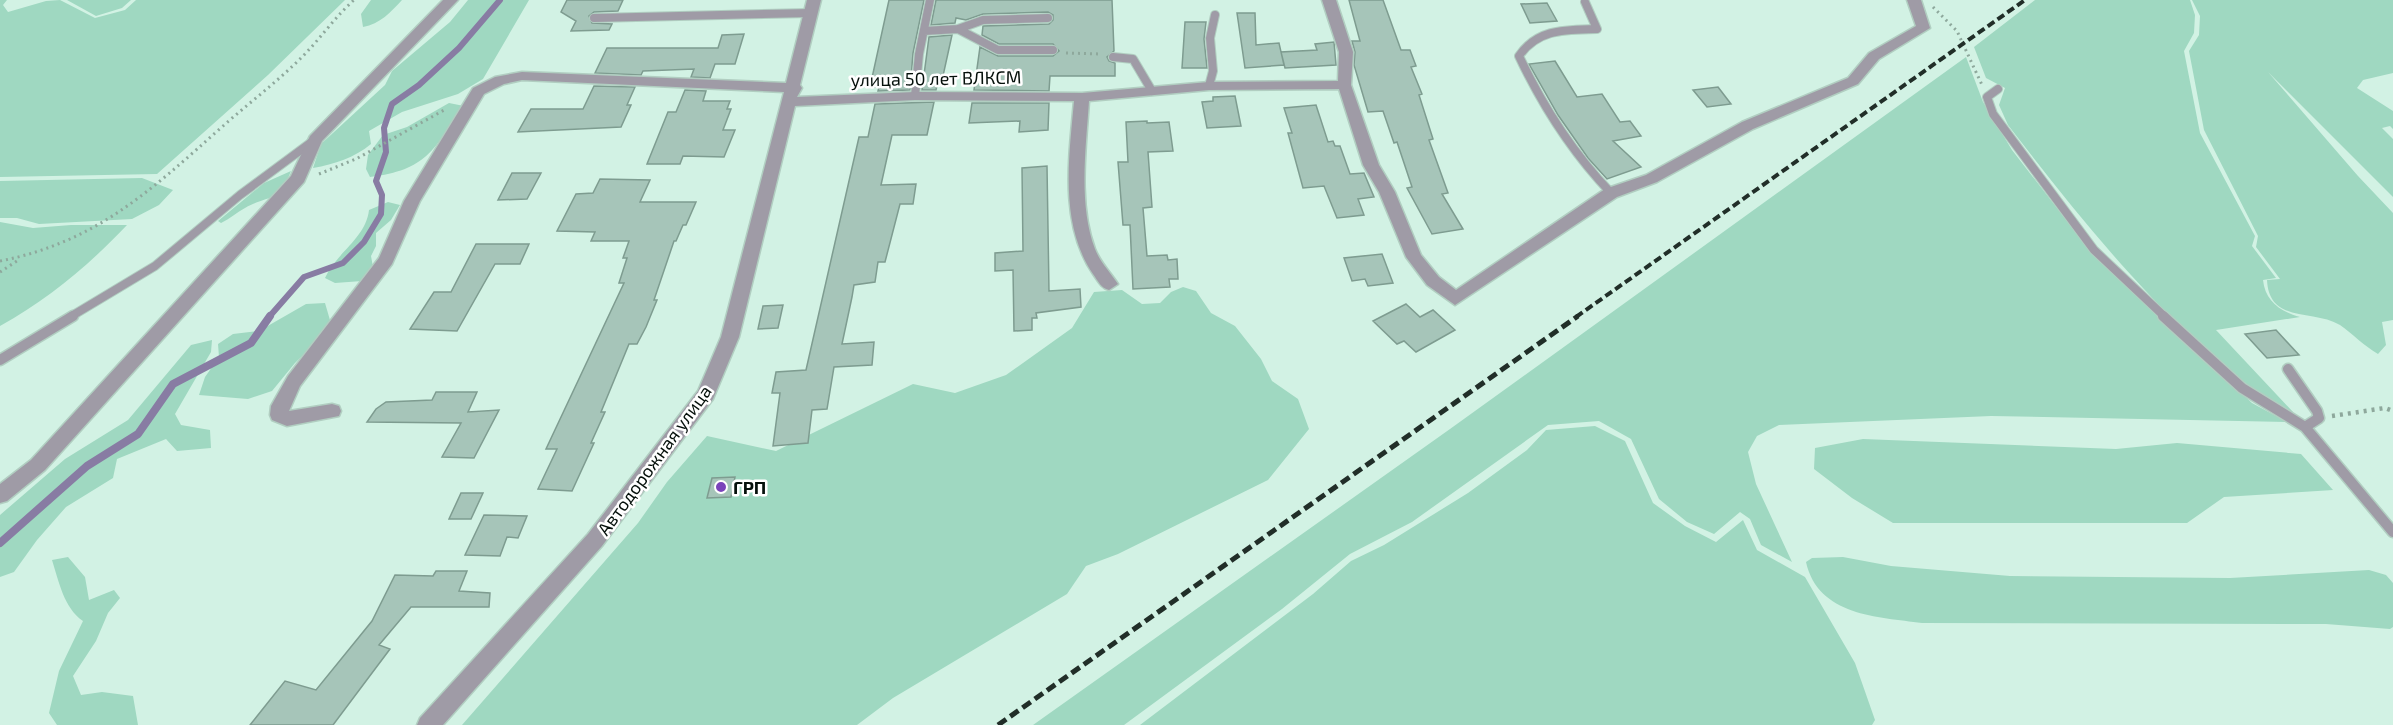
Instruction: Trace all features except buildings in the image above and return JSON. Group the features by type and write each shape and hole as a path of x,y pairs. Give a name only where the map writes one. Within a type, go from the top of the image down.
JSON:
{"street":[{"path":"0,495 38,465 298,178 315,139 451,0"},
{"path":"1329,0 1334,21 1348,52 1349,69 1344,85 1351,100 1371,165 1387,192 1414,257 1433,282 1455,299 1611,193 1632,188 1675,168 1714,143 1853,81 1859,68 1879,53 1923,28 1915,1"},
{"name":"Автодорожная улица","path":"428,725 595,540 706,394 730,337 793,95 812,7"},
{"name":"улица 50 лет ВЛКСМ","path":"478,91 501,80 522,76 793,95 1082,97 1209,86 1344,85"},
{"path":"332,411 287,419 279,415 280,406 294,381 386,260 412,201 478,91"},
{"path":"1082,97 1078,152 1080,213 1086,247 1108,284"}],"lane":[{"path":"915,96 930,0"},
{"path":"1585,2 1597,29 1536,35 1525,44 1519,56 1537,94 1583,164 1611,193"},
{"path":"594,18 812,7"},
{"path":"1209,86 1214,71 1210,38 1215,15"},
{"path":"924,31 958,29 983,20 1048,18"},
{"path":"958,29 998,50 1053,50"},
{"path":"1113,57 1133,59 1152,91"},
{"path":"1998,89 1987,97 1993,114 2094,250 2242,388 2305,427 2393,532"},
{"path":"0,360 155,266 240,195 315,139"},
{"path":"2288,369 2317,411 2319,418 2305,427"}],"path":[{"path":"0,272 21,259 68,243 101,226 145,195 312,47 354,0"},
{"path":"1915,1 1941,11 1949,20 1972,59 1987,97"},
{"path":"1053,50 1060,53 1113,57"},
{"path":"293,183 356,159 478,91"},
{"path":"0,261 21,259"},
{"path":"2319,418 2385,408 2393,411"}],"green space":[{"path":"0,0 7,0 3,5 8,12 46,1 60,0 95,18 125,10 136,0 345,0 268,75 157,174 0,177"},
{"path":"67,0 131,0 122,8 96,16"},
{"path":"371,0 402,0 380,20 363,27 361,14"},
{"path":"468,0 529,0 483,79 458,94 402,112 369,131 371,144 358,153 337,162 313,168 321,144 385,85 392,71 450,22"},
{"path":"2035,0 2190,0 2195,15 2194,33 2184,51 2200,133 2255,236 2252,246 2276,278 2263,280 2267,294 2280,309 2300,317 2216,330 2293,412 2285,412 2244,382 2170,316 2102,242 2008,125 1999,105 2005,88 1986,78 1974,47"},
{"path":"2192,0 2393,0 2393,73 2363,80 2357,88 2393,111 2393,129 2390,126 2382,128 2393,139 2393,197 2268,72 2393,213 2393,320 2382,322 2386,345 2378,354 2340,325 2284,309 2270,294 2267,280 2280,279 2256,247 2258,236 2204,130 2189,51 2199,35 2200,16"},
{"path":"1966,57 1983,102 2012,150 2094,256 2252,403 2287,422 1991,416 1779,425 1757,436 1748,452 1756,484 1792,562 1761,545 1750,519 1740,512 1714,534 1687,522 1659,499 1631,439 1599,421 1548,425 1412,522 1350,554 1282,609 1124,725 1033,725 1450,429"},
{"path":"449,103 464,106 427,155 404,169 370,177 366,169 368,155 383,135 407,127"},
{"path":"291,171 282,188 272,197 245,208 221,223 218,221 264,183"},
{"path":"142,178 173,190 159,205 132,219 39,224 17,218 0,218 0,181"},
{"path":"388,202 400,205 391,220 376,233 376,246 371,256 373,267 362,281 335,283 325,278 357,237 367,220 369,210"},
{"path":"0,222 33,228 127,225 68,280 18,316 0,326"},
{"path":"1183,287 1196,291 1211,313 1235,326 1261,359 1272,381 1298,399 1309,429 1268,480 1118,554 1086,566 1067,594 893,698 857,725 462,725 638,523 667,482 707,436 776,451 913,384 955,393 1006,375 1072,328 1094,292 1122,290 1142,304 1160,303 1171,292"},
{"path":"325,303 332,327 295,363 272,391 248,399 199,395 205,377 219,357 218,344 233,334 259,331 306,304"},
{"path":"212,340 211,352 175,414 181,425 210,430 211,448 177,451 166,439 117,459 113,478 66,507 37,540 14,572 0,577 0,515 65,459 128,420 191,345"},
{"path":"1595,426 1625,441 1653,503 1685,526 1716,542 1743,520 1757,550 1805,577 1855,663 1875,720 1872,725 1140,725 1313,594 1351,561 1384,545 1468,493 1527,450 1546,430"},
{"path":"1863,439 2116,449 2177,443 2301,454 2333,490 2224,497 2187,523 1893,523 1852,498 1814,469 1815,448"},
{"path":"68,557 85,577 89,600 114,590 120,598 108,613 96,641 73,676 81,695 102,692 133,696 138,725 57,725 49,713 59,671 83,621 67,602 52,560"},
{"path":"1843,557 1891,566 2010,576 2230,578 2369,570 2386,575 2393,583 2393,627 2390,629 2326,624 1922,623 1905,621 1852,610 1836,603 1823,593 1813,580 1806,562 1812,558"}],"waterway":[{"path":"269,317 304,277 343,263 364,242 381,214 382,195 376,181 386,152 384,128 392,104 419,85 459,48 500,0"},
{"path":"0,543 87,466 138,434 173,384 251,343 270,316"}],"railway":[{"path":"1576,317 2025,0"},
{"path":"998,725 1578,316"}],"place":[{"name":"ГРП","path":"721,487"}]}
